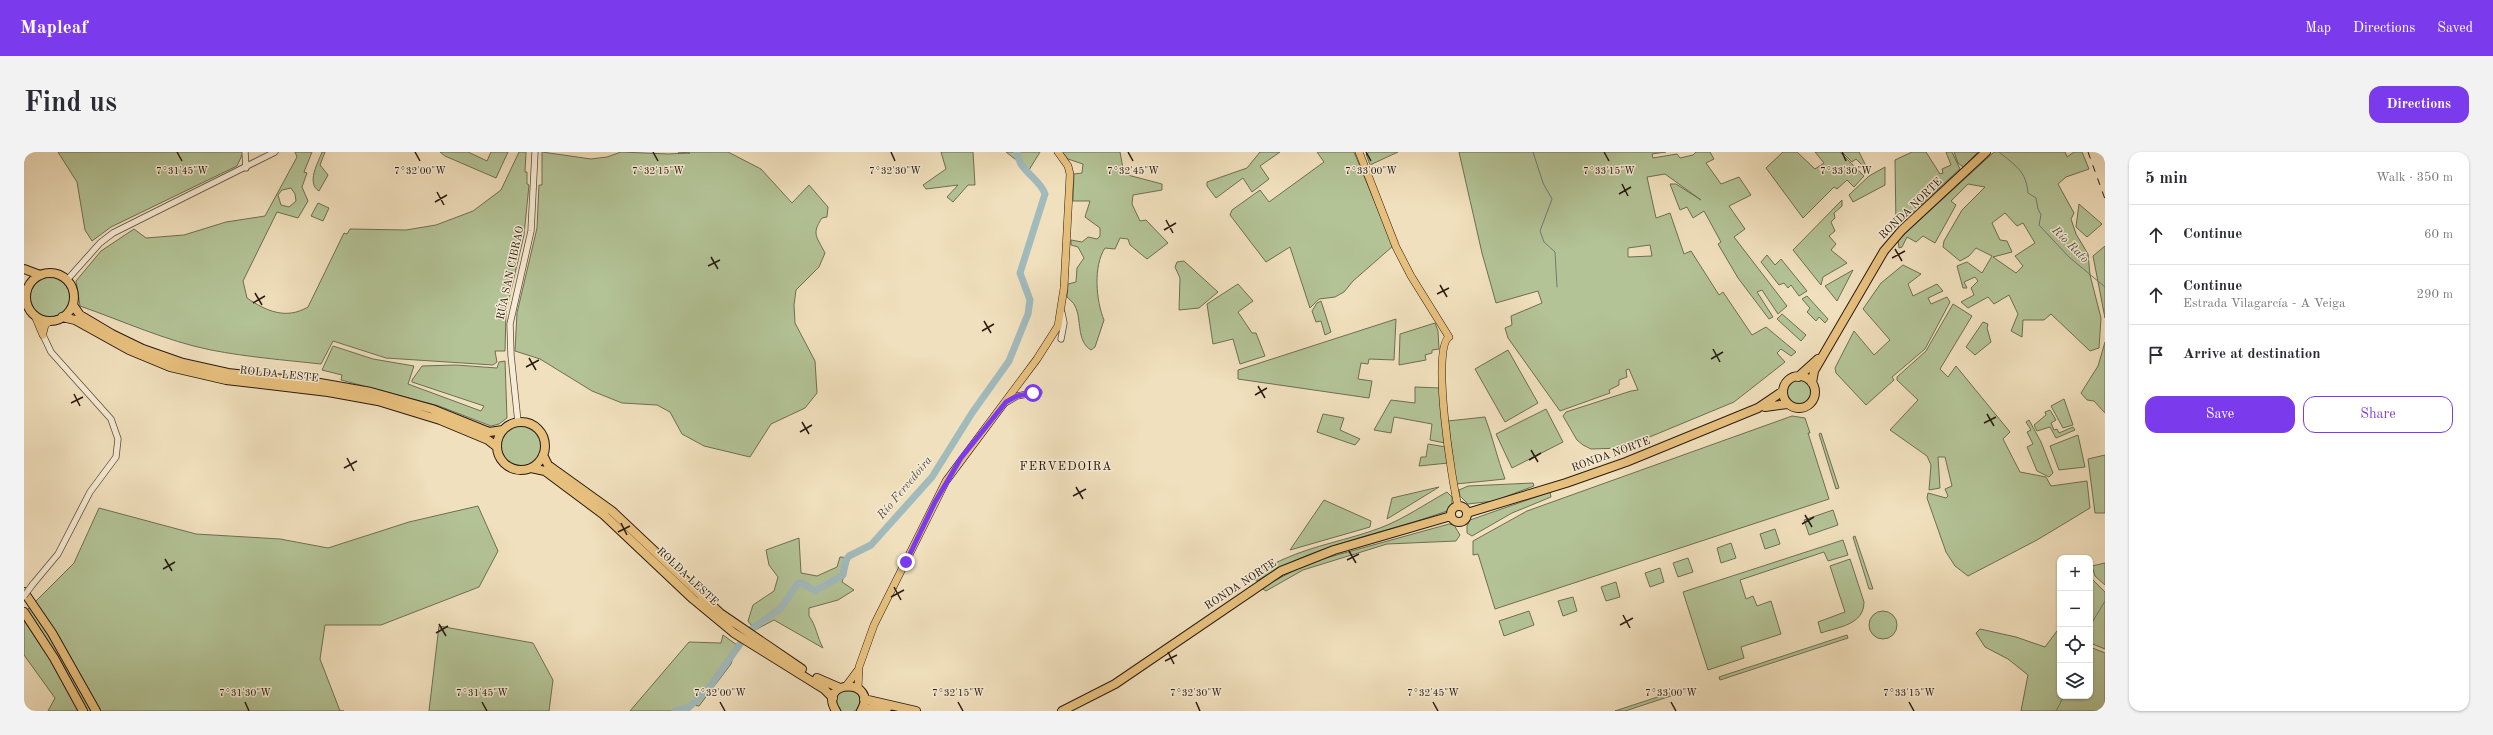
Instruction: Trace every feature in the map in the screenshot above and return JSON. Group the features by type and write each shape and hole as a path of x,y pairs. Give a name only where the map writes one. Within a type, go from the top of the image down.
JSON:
{"highway":[{"name":"RONDA NORTE","path":"1758,408 1788,404 1798,408 1810,404 1814,396 1812,383 1814,371 1884,251 1902,230 1986,152"},
{"path":"24,269 40,275"},
{"path":"50,321 35,316 27,303 26,284 40,275 52,273 67,280 73,292 73,305 62,318"},
{"name":"ROLDA LESTE","path":"73,305 82,317 121,339 182,363 228,373 320,383 371,392 438,411 489,432 503,430 518,422"},
{"name":"ROLDA LESTE","path":"50,321 62,318 75,320 128,350 170,367 226,380 323,391 378,401 440,420 488,440 497,447 498,454 506,464 518,470 531,468 551,475 604,515 692,599 824,689 833,698"},
{"name":"RONDA NORTE","path":"1062,711 1114,684 1281,571 1334,550 1451,516 1456,522 1461,523 1467,518 1468,513 1566,483 1626,462 1758,408 1783,390 1788,381 1798,377 1825,352"},
{"path":"1798,377 1812,383"},
{"path":"1783,390 1788,404"},
{"path":"518,422 532,425 542,434 544,441 543,455 531,468"},
{"path":"497,447 503,430"},
{"name":"ROLDA LESTE","path":"543,455 548,465 612,512 736,630"},
{"path":"1451,516 1453,509 1458,506 1463,507 1468,513"},
{"path":"24,592 52,633 96,711"},
{"path":"24,612 54,658 83,711"},
{"name":"ROLDA LESTE","path":"751,640 822,681 843,687 858,689"},
{"path":"836,711 833,698 843,687"},
{"path":"858,689 864,699 861,711"},
{"path":"864,699 916,711"},
{"path":"861,711 870,708 905,709"}],"main road":[{"path":"858,689 860,667 874,625 938,495 961,458 1037,359 1056,331 1062,313 1070,174 1066,162 1058,152"},
{"path":"1359,152 1396,247 1411,276 1449,336 1442,349 1441,380 1454,488 1458,506"},
{"path":"35,316 43,335"},
{"path":"43,335 45,325 50,321"},
{"path":"843,687 860,667"}],"street":[{"path":"245,152 246,168"},
{"path":"67,280 100,243 113,233 246,168 275,152"},
{"name":"RÚA SAN CIBRAO","path":"518,422 511,355 510,324 531,231 535,152"},
{"path":"1061,339 1064,323 1062,313"},
{"path":"24,596 65,542 90,492 116,457 119,444 117,429 111,418 51,352 43,335"},
{"path":"999,408 1013,398 1039,392"}],"green space":[{"path":"58,152 243,153 237,166 111,227 92,241 85,230 77,182"},
{"path":"295,152 312,152 304,172 307,173 302,187 308,201 298,218 277,212 243,281 247,298 261,307 284,313 300,311 308,307 344,233 347,234 350,229 406,230 436,225 473,211 501,190 519,152 526,152 525,172 527,172 527,184 529,185 524,235 506,312 505,351 495,351 497,362 493,365 386,358 333,341 321,364 252,356 194,346 80,306 76,281 101,251 134,229 146,238 184,235 226,222 265,216 297,157","holes":["291,188 295,194 296,201 289,207 281,205 278,195 282,190"]},
{"path":"322,152 325,152 320,165 328,175 319,191 313,183 313,178"},
{"path":"440,152 468,152 487,161 491,152 508,152 496,178 445,156"},
{"path":"542,152 591,159 607,157 621,152 668,154 690,153 678,152 728,152 761,169 792,203 809,185 828,207 827,217 822,218 816,232 816,236 825,253 819,267 796,290 794,305 795,323 815,361 817,393 805,408 771,424 750,457 704,446 682,434 670,412 657,405 622,403 592,391 540,359 515,351 517,313 537,228 539,185 542,185"},
{"path":"941,152 973,152 975,185 968,185 953,202 947,197 958,185 926,189 923,185 946,169"},
{"path":"1006,152 1040,152 1029,170"},
{"path":"1062,152 1120,152 1124,174 1162,184 1162,190 1133,195 1132,204 1140,221 1146,220 1168,243 1147,259 1130,245 1128,239 1120,238 1115,249 1105,248 1101,255 1097,274 1099,303 1104,320 1095,347 1091,350 1086,346 1081,336 1075,306 1067,297 1068,284 1076,282 1077,268 1084,258 1078,247 1071,245 1071,240 1082,242 1088,237 1097,239 1100,236 1100,228 1085,217 1090,201 1073,201 1074,174 1082,173 1083,164 1068,159"},
{"path":"1260,152 1280,152 1260,166 1269,179 1252,192 1243,178 1216,198 1207,186 1207,182 1247,168"},
{"path":"1317,152 1354,152 1393,246 1353,281 1344,292 1335,297 1319,299 1310,308 1290,247 1266,262 1230,215 1232,210 1260,190 1269,202 1324,162"},
{"path":"1370,152 1398,152 1370,165 1366,154"},
{"path":"1459,152 1666,152 1652,154 1653,158 1677,154 1680,158 1693,155 1696,152 1710,152 1714,159 1706,163 1721,184 1739,177 1751,195 1729,206 1745,229 1734,237 1787,306 1778,314 1762,290 1757,292 1773,317 1769,319 1738,278 1718,244 1721,242 1704,211 1693,218 1687,207 1680,210 1670,184 1676,184 1701,200 1665,174 1647,177 1656,218 1670,213 1684,254 1691,251 1719,295 1723,292 1752,335 1766,327 1796,352 1791,356 1781,349 1777,353 1785,362 1734,402 1623,448 1591,449 1577,440 1563,416 1566,412 1638,390 1629,369 1626,370 1627,377 1619,380 1619,385 1609,390 1610,393 1560,411 1508,338 1505,328 1512,325 1511,316 1542,303 1538,291 1496,303 1482,253","holes":["1650,245 1652,256 1628,257 1628,248"]},
{"path":"1783,152 1797,152 1815,169 1824,163 1815,152 1840,152 1864,176 1854,187 1847,180 1837,189 1834,187 1803,218 1766,168"},
{"path":"1842,152 1859,152 1867,168 1864,171 1862,169 1864,167 1856,159 1852,162"},
{"path":"1912,152 1926,152 1940,174 1943,173 1942,169 1951,165 1946,152 1952,152 1960,169 1896,227 1895,160"},
{"path":"1954,152 1978,152 1963,167 1958,163"},
{"path":"1994,152 2065,152 2067,157 2074,152 2082,152 2089,169 2066,177 2058,184 2074,213 2071,219 2076,234 2088,254 2090,275 2101,318 2099,348 2090,351 2051,314 2044,320 2023,320 2022,337 2011,331 2018,314 2009,295 1994,304 1988,297 1968,308 1961,302 1974,295 1971,288 1978,281 1975,277 1964,282 1967,288 1963,288 1957,266 1967,262 1982,273 1992,256 1976,248 1969,256 1960,261 1943,247 1944,241 1962,210 1985,187 1968,184 1951,201 1956,205 1935,243 1923,236 1916,242 1907,237 1902,247 1899,248 1898,240","holes":["2005,213 2017,226 2023,223 2035,243 2015,256 2023,266 2016,273 1993,257 2012,252 2007,241 2000,240 1992,223"]},
{"path":"1885,167 1885,185 1853,202 1849,195 1869,176"},
{"path":"1842,200 1842,206 1834,213 1835,218 1831,222 1835,231 1829,236 1836,244 1831,250 1847,263 1823,277 1821,285 1793,250"},
{"path":"318,203 329,208 323,221 311,216"},
{"path":"2079,204 2102,224 2087,237 2076,227"},
{"path":"2105,246 2105,318 2093,256"},
{"path":"1767,255 1775,265 1781,259 1807,291 1799,296 1791,285 1788,288 1784,283 1779,285 1761,262"},
{"path":"1184,261 1218,292 1199,308 1179,310 1180,278 1175,267 1177,262"},
{"path":"1903,265 1921,274 1908,284 1913,296 1937,284 1943,291 1928,298 1931,304 1947,297 1950,302 1925,349 1892,377 1894,380 1866,405 1836,373 1835,368 1854,331 1874,355 1890,340 1863,309 1881,283"},
{"path":"1853,270 1837,301 1825,286"},
{"path":"54,277 61,280 67,286 70,297 69,305 61,314 54,317 46,317 39,314 31,305 30,293 33,286 42,278"},
{"path":"1238,284 1253,301 1238,312 1252,333 1256,333 1265,356 1240,364 1233,339 1213,344 1207,304"},
{"path":"1807,296 1828,319 1825,323 1819,317 1816,321 1807,312 1810,308 1802,299"},
{"path":"1321,301 1331,332 1325,335 1321,321 1316,322 1312,311 1317,303"},
{"path":"1953,304 1972,316 1940,369 1948,377 1956,366 2010,432 2003,439 2020,472 2046,477 2051,486 2087,481 2090,508 2037,540 1968,576 1955,566 1946,552 1927,498 1928,493 1946,498 1948,496 1945,489 1952,486 1945,457 1938,457 1940,488 1929,490 1931,465 1927,456 1890,430 1918,400 1897,380 1897,377 1926,351"},
{"path":"1782,314 1806,335 1801,341 1777,319"},
{"path":"1396,319 1394,360 1369,359 1368,364 1361,363 1358,379 1372,381 1369,398 1238,379 1238,370"},
{"path":"1983,322 1988,324 1987,328 1991,342 1975,355 1966,347"},
{"path":"1435,323 1438,331 1439,349 1432,350 1432,353 1425,355 1426,360 1399,365 1400,334"},
{"path":"2105,342 2105,413 2094,401 2087,400 2081,393 2098,366"},
{"path":"333,346 373,359 414,366 408,384 481,411 484,406 412,382 412,380 422,366 456,365 497,368 499,362 505,361 507,418 499,424 491,426 439,406 341,380 342,375 322,370"},
{"path":"1508,350 1538,403 1505,422 1475,369"},
{"path":"1799,380 1808,384 1812,393 1808,402 1799,406 1790,402 1786,393 1790,384"},
{"path":"1415,387 1440,388 1445,443 1430,440 1432,424 1394,417 1391,433 1374,430 1391,400 1415,403"},
{"path":"2064,399 2073,425 2063,428 2051,406"},
{"path":"1546,409 1563,442 1512,468 1496,434"},
{"path":"2050,410 2056,420 2051,423 2054,430 2057,429 2059,433 2073,427 2075,430 2056,438 2050,427 2037,431 2034,425 2046,415 2045,412"},
{"path":"1323,414 1344,418 1340,430 1360,439 1355,445 1317,432"},
{"path":"1792,416 1805,418 1810,433 1808,433 1829,499 1495,609 1478,554 1473,555 1473,541 1527,511"},
{"path":"1485,417 1505,479 1456,484 1448,421"},
{"path":"2029,420 2041,442 2053,473 2049,477 2037,471 2027,447 2033,444 2027,432 2031,430 2026,422"},
{"path":"525,426 532,429 538,435 541,446 540,454 532,463 525,466 517,466 510,463 502,454 501,442 504,435 513,427"},
{"path":"1821,433 1839,488 1836,489 1819,434"},
{"path":"2078,435 2085,467 2059,470 2050,446"},
{"path":"1428,444 1446,447 1448,463 1419,466 1421,457 1426,457"},
{"path":"2105,455 2105,513 2095,513 2088,459"},
{"path":"1533,483 1534,486 1494,501 1468,504 1460,496 1459,490 1468,486"},
{"path":"1439,487 1387,519 1392,498"},
{"path":"1447,492 1452,497 1452,504 1447,511 1325,549 1279,568 1257,581 1255,580 1257,576 1267,567 1296,554 1389,524 1406,516"},
{"path":"1550,492 1551,497 1512,513 1472,536 1467,533 1467,526 1470,520"},
{"path":"1324,500 1371,521 1370,527 1290,550"},
{"path":"478,506 498,551 479,587 381,625 325,625 320,659 340,711 48,711 55,698 24,655 24,613 74,563 99,508 196,534 280,539 328,548 409,522"},
{"path":"1833,510 1838,525 1809,535 1804,520"},
{"path":"1449,524 1454,525 1460,535 1456,541 1387,544 1303,570 1266,591 1261,588 1308,563"},
{"path":"1775,529 1780,544 1765,549 1760,534"},
{"path":"1855,536 1873,589 1869,589 1853,537"},
{"path":"799,538 801,573 817,576 837,567 840,557 850,558 842,582 854,590 838,600 809,608 809,616 823,648 774,620 755,630 748,621 753,605 774,591 778,577 769,565 766,550"},
{"path":"1843,540 1848,555 1828,561 1824,552 1740,580 1746,599 1753,596 1757,606 1771,601 1781,634 1741,647 1744,658 1708,670 1683,592"},
{"path":"1731,543 1736,558 1721,563 1717,548"},
{"path":"1688,558 1693,572 1678,577 1673,563"},
{"path":"1850,559 1864,602 1863,610 1860,616 1849,624 1821,633 1818,622 1845,612 1830,566"},
{"path":"2105,563 2105,585 2095,576 2093,566"},
{"path":"1660,568 1664,582 1650,587 1645,573"},
{"path":"2093,580 2105,592 2105,649 2093,644"},
{"path":"1616,582 1620,597 1606,601 1601,587"},
{"path":"1573,597 1577,611 1563,616 1558,601"},
{"path":"1529,611 1534,625 1504,636 1499,621"},
{"path":"1883,611 1893,615 1897,625 1893,635 1883,639 1873,635 1869,625 1873,615"},
{"path":"439,626 533,643 553,680 549,711 429,711"},
{"path":"1980,629 2016,637 2045,647 2057,631 2057,699 2093,699 2093,648 2105,653 2105,711 2021,711 2028,675 2008,659 1985,647 1976,633"},
{"path":"723,635 737,645 731,664 699,706 693,705 687,711 630,711 689,642 721,643"},
{"path":"1847,635 1848,638 1720,680 1719,677"},
{"path":"1685,688 1686,691 1625,711 1615,711"},
{"path":"848,689 853,690 859,696 859,706 853,712 848,713 843,712 837,706 836,701 837,696 843,690"}],"waterway":[{"name":"Río Fervedoira","path":"675,711 688,708 706,692 750,630 781,608 798,583 802,583 815,591 843,575 846,560 849,556 871,545 932,477 972,413 1009,361 1028,314 1030,300 1020,273 1045,194 1038,183 1021,165 1017,152"},
{"path":"1533,152 1543,183 1552,199 1540,231 1544,242 1555,252 1557,287"},
{"name":"Río Rato","path":"1999,152 2019,170 2025,179 2028,193 2036,198 2041,215 2039,225 2069,257 2105,287"},
{"name":"Río Rato","path":"2093,621 2105,601"},
{"name":"Río Rato","path":"2056,711 2062,699"}],"railway":[{"path":"2088,152 2105,199"}],"district":[{"name":"FERVEDOIRA","path":"1066,467"}],"route":[{"path":"906,562 946,481 961,458 999,408 1017,396 1033,393"}]}
